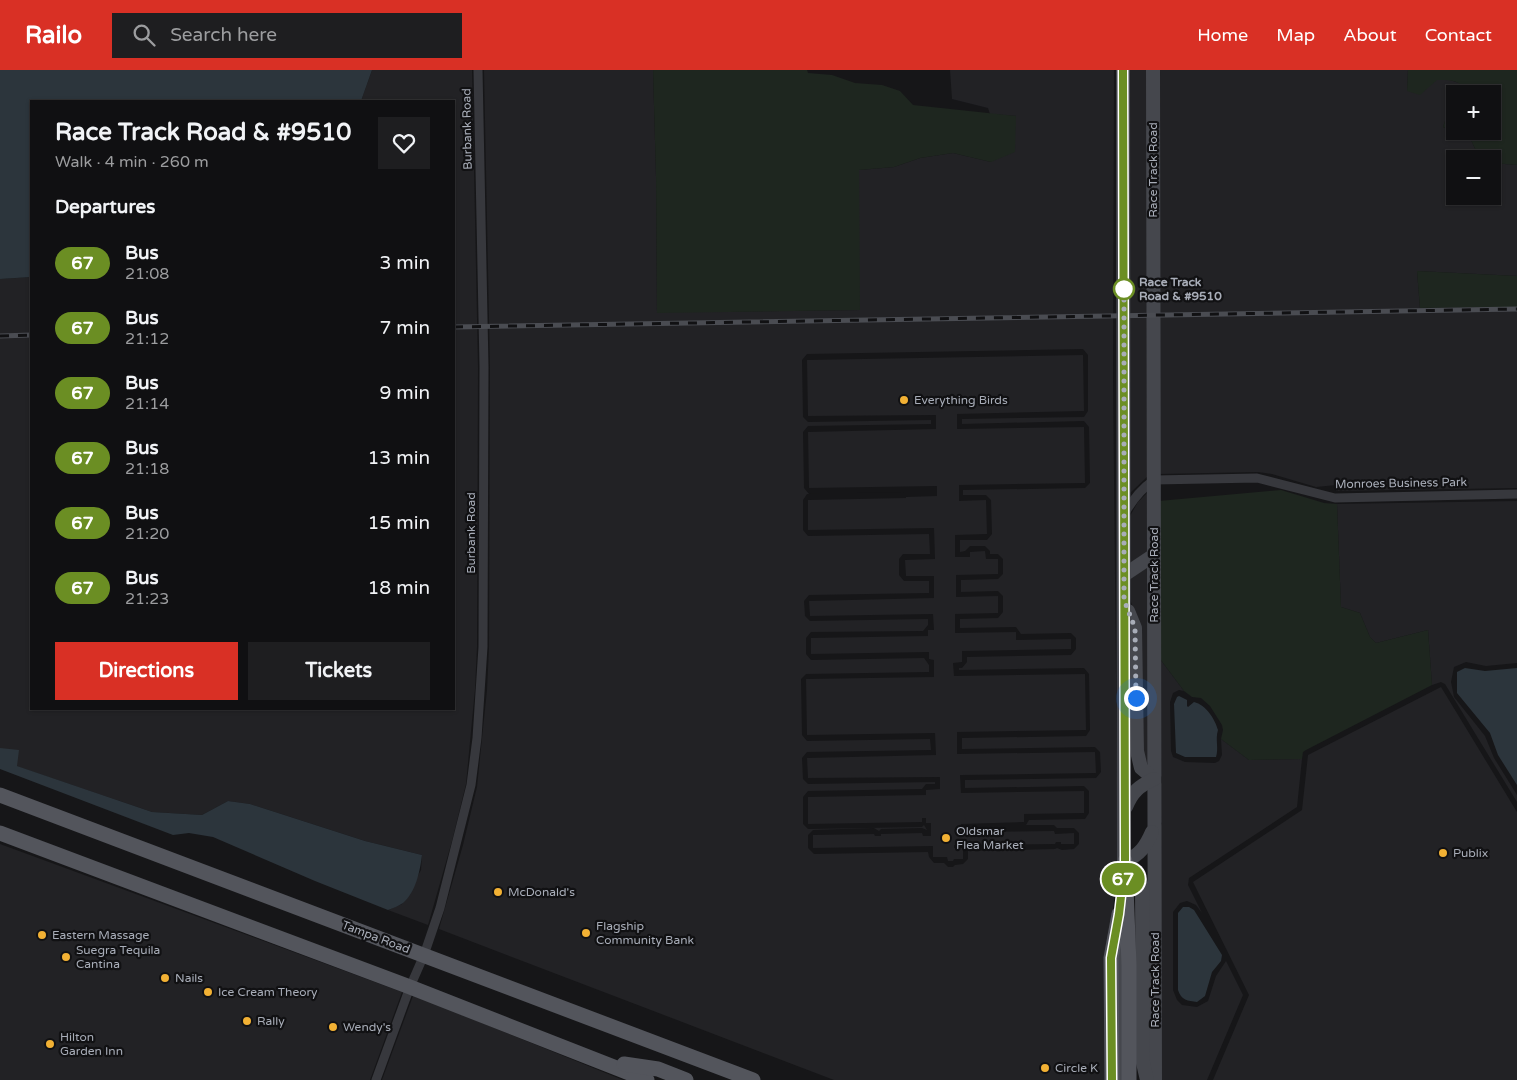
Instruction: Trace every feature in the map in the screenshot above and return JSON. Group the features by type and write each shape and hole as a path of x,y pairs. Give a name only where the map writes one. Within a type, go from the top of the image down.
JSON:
{"main road":[{"path":"1123,70 1125,861 1129,965 1129,1080"},
{"name":"Race Track Road","path":"1153,70 1155,1080"},
{"path":"1124,575 1154,555"},
{"path":"1124,600 1135,628 1138,761 1141,768 1154,779 1140,785 1131,796 1125,809"},
{"name":"Tampa Road","path":"0,795 753,1080"},
{"path":"1125,861 1141,852 1154,826"},
{"path":"0,834 410,987 647,1080"},
{"path":"1112,1080 1111,958 1119,914 1125,861"},
{"path":"1125,861 1140,877 1142,888 1143,1063 1147,1080"},
{"path":"1119,914 1120,1080"},
{"path":"600,1061 658,1069 686,1080"}],"street":[{"name":"Burbank Road","path":"376,1080 410,987 424,955 442,899 471,786 481,689 483,647 484,367 478,70"},
{"name":"Monroes Business Park","path":"1154,480 1257,478 1335,498 1517,494"},
{"path":"1124,515 1134,498 1154,480"}],"shaded area":[{"path":"0,70 372,70 361,100 30,100 30,277 0,279"},
{"path":"372,70 472,70 478,368 477,647 475,689 466,784 428,925 388,910 402,904 421,870 422,855 365,841 250,804 228,801 202,815 152,812 16,766 0,748 0,279 30,277 30,710 455,710 455,100 361,100"},
{"path":"484,70 653,70 657,312 714,312 859,310 859,170 894,167 920,158 953,153 991,162 1016,116 990,114 988,108 952,99 950,70 1114,70 1113,380 1118,871 1113,908 1106,1080 834,1080 439,929 477,787 487,690 489,648 490,368","holes":["1083,349 1088,355 1088,411 1084,417 962,419 962,424 1084,421 1089,427 1090,483 1085,488 963,490 963,495 986,495 991,500 992,534 987,540 960,540 960,552 965,551 970,546 985,546 990,551 990,554 998,554 1003,559 1003,574 998,579 961,580 961,592 998,591 1003,596 1003,612 998,618 960,619 960,628 1016,627 1021,634 1071,633 1076,638 1076,649 1071,655 967,657 967,662 959,670 1084,668 1089,674 1090,730 1086,736 962,738 962,749 1095,747 1100,752 1101,772 1096,778 965,780 965,788 1084,786 1089,791 1089,813 1085,819 1029,820 1026,825 1054,825 1057,828 1074,828 1079,833 1079,844 1074,849 968,851 968,859 963,864 948,867 944,863 934,863 929,857 928,852 814,854 808,848 808,835 813,830 874,828 879,831 881,829 922,828 927,830 924,825 922,827 808,829 803,824 803,797 808,791 922,789 926,784 935,784 935,782 808,784 803,779 802,758 807,752 931,750 930,739 807,741 802,735 801,679 806,674 929,672 929,665 924,658 811,660 806,654 806,638 811,632 923,631 928,625 928,619 810,621 805,616 804,601 809,595 929,593 929,581 904,581 899,575 899,559 903,554 930,554 929,534 808,536 803,530 803,500 809,494 804,488 803,432 808,426 931,424 931,420 808,422 803,417 802,360 807,354"]},
{"path":"653,70 807,70 808,73 832,75 855,83 882,85 900,91 913,105 1016,116 1015,152 991,162 953,153 920,158 894,167 859,170 860,310 657,313"},
{"path":"1129,70 1148,70 1148,476 1130,493"},
{"path":"1159,70 1408,70 1407,91 1436,80 1450,80 1463,84 1446,85 1446,118 1443,127 1446,128 1446,140 1471,140 1476,150 1446,150 1446,205 1501,205 1501,164 1517,165 1517,276 1417,271 1420,308 1517,307 1517,488 1336,491 1336,485 1316,487 1272,474 1258,472 1159,474"},
{"path":"1408,70 1517,70 1517,165 1501,164 1501,150 1476,150 1471,140 1501,140 1501,85 1462,85 1448,80 1437,80 1420,95 1407,91"},
{"path":"1417,271 1517,276 1517,307 1420,308"},
{"path":"1083,355 1084,411 957,414 957,429 1084,427 1085,483 959,485 959,501 986,500 987,534 955,535 955,557 970,557 970,552 985,551 986,559 998,559 998,574 956,575 956,597 998,596 998,613 955,614 955,633 1016,632 1016,640 1071,639 1071,649 962,651 962,662 953,663 954,676 1085,674 1086,730 957,732 957,754 1095,752 1096,773 960,775 961,793 1084,791 1084,813 1024,814 1024,822 961,824 961,826 969,826 969,832 1054,831 1055,834 1074,833 1074,844 1056,842 1055,844 954,845 954,848 963,848 963,859 954,859 953,861 948,861 947,857 933,857 933,846 813,848 813,835 874,834 875,836 881,836 881,834 922,833 923,836 931,836 931,823 926,823 926,818 922,818 922,822 808,824 808,797 926,795 926,790 940,789 940,777 808,778 807,758 936,755 935,733 807,735 806,679 934,677 934,660 929,659 929,652 811,654 811,638 928,636 928,630 934,630 933,614 810,616 809,601 934,598 934,576 906,576 905,560 935,559 934,528 808,530 808,500 937,496 937,486 809,488 808,432 936,429 936,415 808,416 807,360"},
{"path":"1281,490 1324,503 1337,504 1341,607 1360,613 1370,637 1376,643 1428,630 1432,685 1306,750 1303,752 1302,759 1249,760 1221,739 1222,725 1210,706 1201,698 1192,697 1184,691 1160,659 1159,501"},
{"path":"1148,492 1148,767 1144,759 1140,628 1130,599 1130,516 1138,502"},
{"path":"1517,501 1517,663 1486,666 1466,662 1454,667 1451,682 1454,697 1485,736 1494,758 1517,795 1517,802 1445,684 1441,682 1432,685 1428,630 1376,643 1370,637 1360,613 1341,607 1337,504"},
{"path":"1160,659 1184,691 1179,690 1173,693 1170,702 1171,751 1173,757 1185,762 1215,763 1219,761 1222,755 1221,739 1249,760 1302,759 1297,807 1189,878 1188,885 1202,913 1196,905 1187,901 1180,903 1173,912 1173,990 1177,1000 1182,1005 1197,1007 1208,1001 1216,976 1226,961 1243,995 1207,1080 1161,1080 1160,827 1162,823 1160,822 1160,784 1162,783 1162,777 1160,775"},
{"path":"1465,668 1485,671 1517,668 1517,785 1498,755 1490,733 1457,693 1457,672"},
{"path":"1441,687 1517,812 1517,1080 1213,1080 1249,995 1193,882 1302,810 1308,755"},
{"path":"1179,696 1187,700 1188,707 1194,702 1202,706 1215,721 1218,730 1216,757 1185,757 1176,753 1174,704"},
{"path":"0,748 19,750 17,766 152,812 202,815 228,801 250,804 365,841 422,855 417,881 403,903 388,910 213,837 189,833 173,835 0,769"},
{"path":"0,844 402,992 370,1080 0,1080"},
{"path":"1183,907 1189,907 1194,910 1222,955 1221,961 1212,972 1205,996 1197,1002 1183,998 1178,990 1178,913"},
{"path":"413,996 440,1006 623,1080 382,1080"}],"railway":[{"path":"455,327 1517,309"},
{"path":"0,336 30,335"}],"bus line":[{"name":"67","path":"1112,1080 1111,958 1119,914 1125,861 1123,70"}],"place":[{"name":"Race Track Road & #9510","path":"1124,289"},
{"name":"Everything Birds","path":"904,400"},
{"name":"Oldsmar Flea Market","path":"946,838"},
{"name":"Publix","path":"1443,853"},
{"name":"McDonald's","path":"498,892"},
{"name":"Flagship Community Bank","path":"586,933"},
{"name":"Eastern Massage","path":"42,935"},
{"name":"Suegra Tequila Cantina","path":"66,957"},
{"name":"Nails","path":"165,978"},
{"name":"Ice Cream Theory","path":"208,992"},
{"name":"Rally","path":"247,1021"},
{"name":"Wendy's","path":"333,1027"},
{"name":"Hilton Garden Inn","path":"50,1044"},
{"name":"Circle K","path":"1045,1068"}],"route":[{"path":"1124,289 1124,281 1124,600 1135,628 1136,698"}]}
